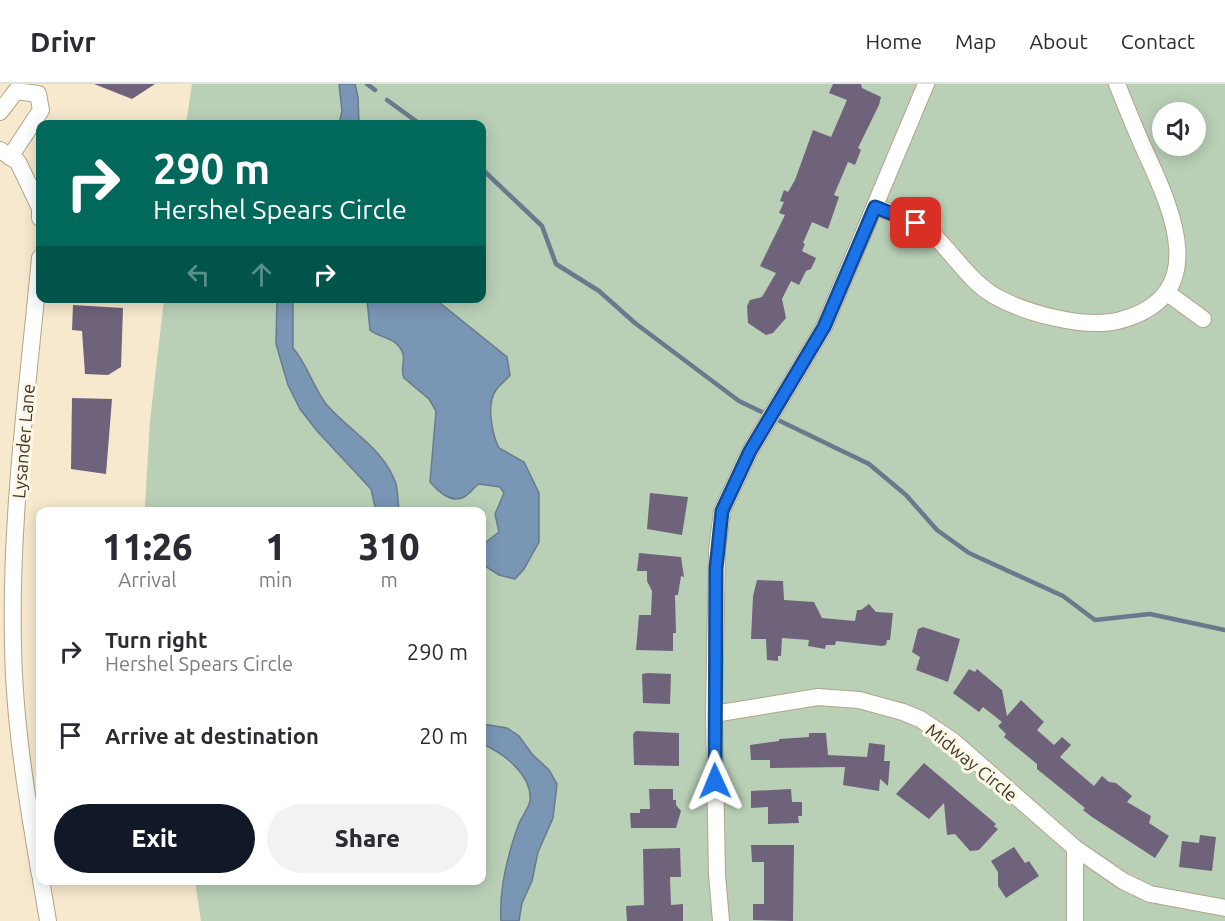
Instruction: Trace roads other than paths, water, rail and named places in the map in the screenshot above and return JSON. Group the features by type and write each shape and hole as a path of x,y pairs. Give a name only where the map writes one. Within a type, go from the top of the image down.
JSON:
{"street":[{"path":"721,921 714,714 717,551 722,511 727,496 759,435 824,327 926,84"},
{"path":"875,207 927,230 991,294 1025,309 1084,322 1114,322 1151,308 1166,292 1176,272 1176,227 1166,196 1117,84"},
{"path":"0,112 16,91 38,94 41,110 5,153 18,162 36,200"},
{"path":"1166,292 1203,319"},
{"name":"Lysander Lane","path":"36,302 15,534 13,645 22,769 36,851"},
{"name":"Midway Circle","path":"714,714 818,697 859,700 903,712 920,719 953,741 1075,848 1123,881 1150,894 1225,908"},
{"path":"1075,848 1075,921"},
{"path":"42,885 48,921"}],"water":[{"path":"339,84 355,84 359,120 340,120 342,111"},
{"path":"277,303 293,303 293,348 326,404 383,460 396,484 399,507 375,507 371,489 317,431 300,409 288,385 276,344"},
{"path":"367,303 440,303 507,357 510,375 496,390 491,403 494,435 499,448 524,462 539,493 539,542 524,569 515,579 499,575 486,567 486,542 499,532 495,514 504,493 500,487 479,484 466,496 454,499 441,493 430,482 436,411 429,399 404,378 401,348 393,341 370,330"},
{"path":"486,725 507,728 519,736 532,754 549,770 557,784 553,818 538,852 532,881 522,903 519,921 501,921 501,897 511,848 519,823 530,801 530,791 527,782 515,766 486,746"}],"waterway":[{"path":"367,84 375,90"},
{"path":"387,100 414,120"},
{"path":"486,173 542,226 556,264 599,291 635,323 739,401 869,464 906,495 937,530 969,553 1063,596 1095,620 1150,614 1225,630"}]}
